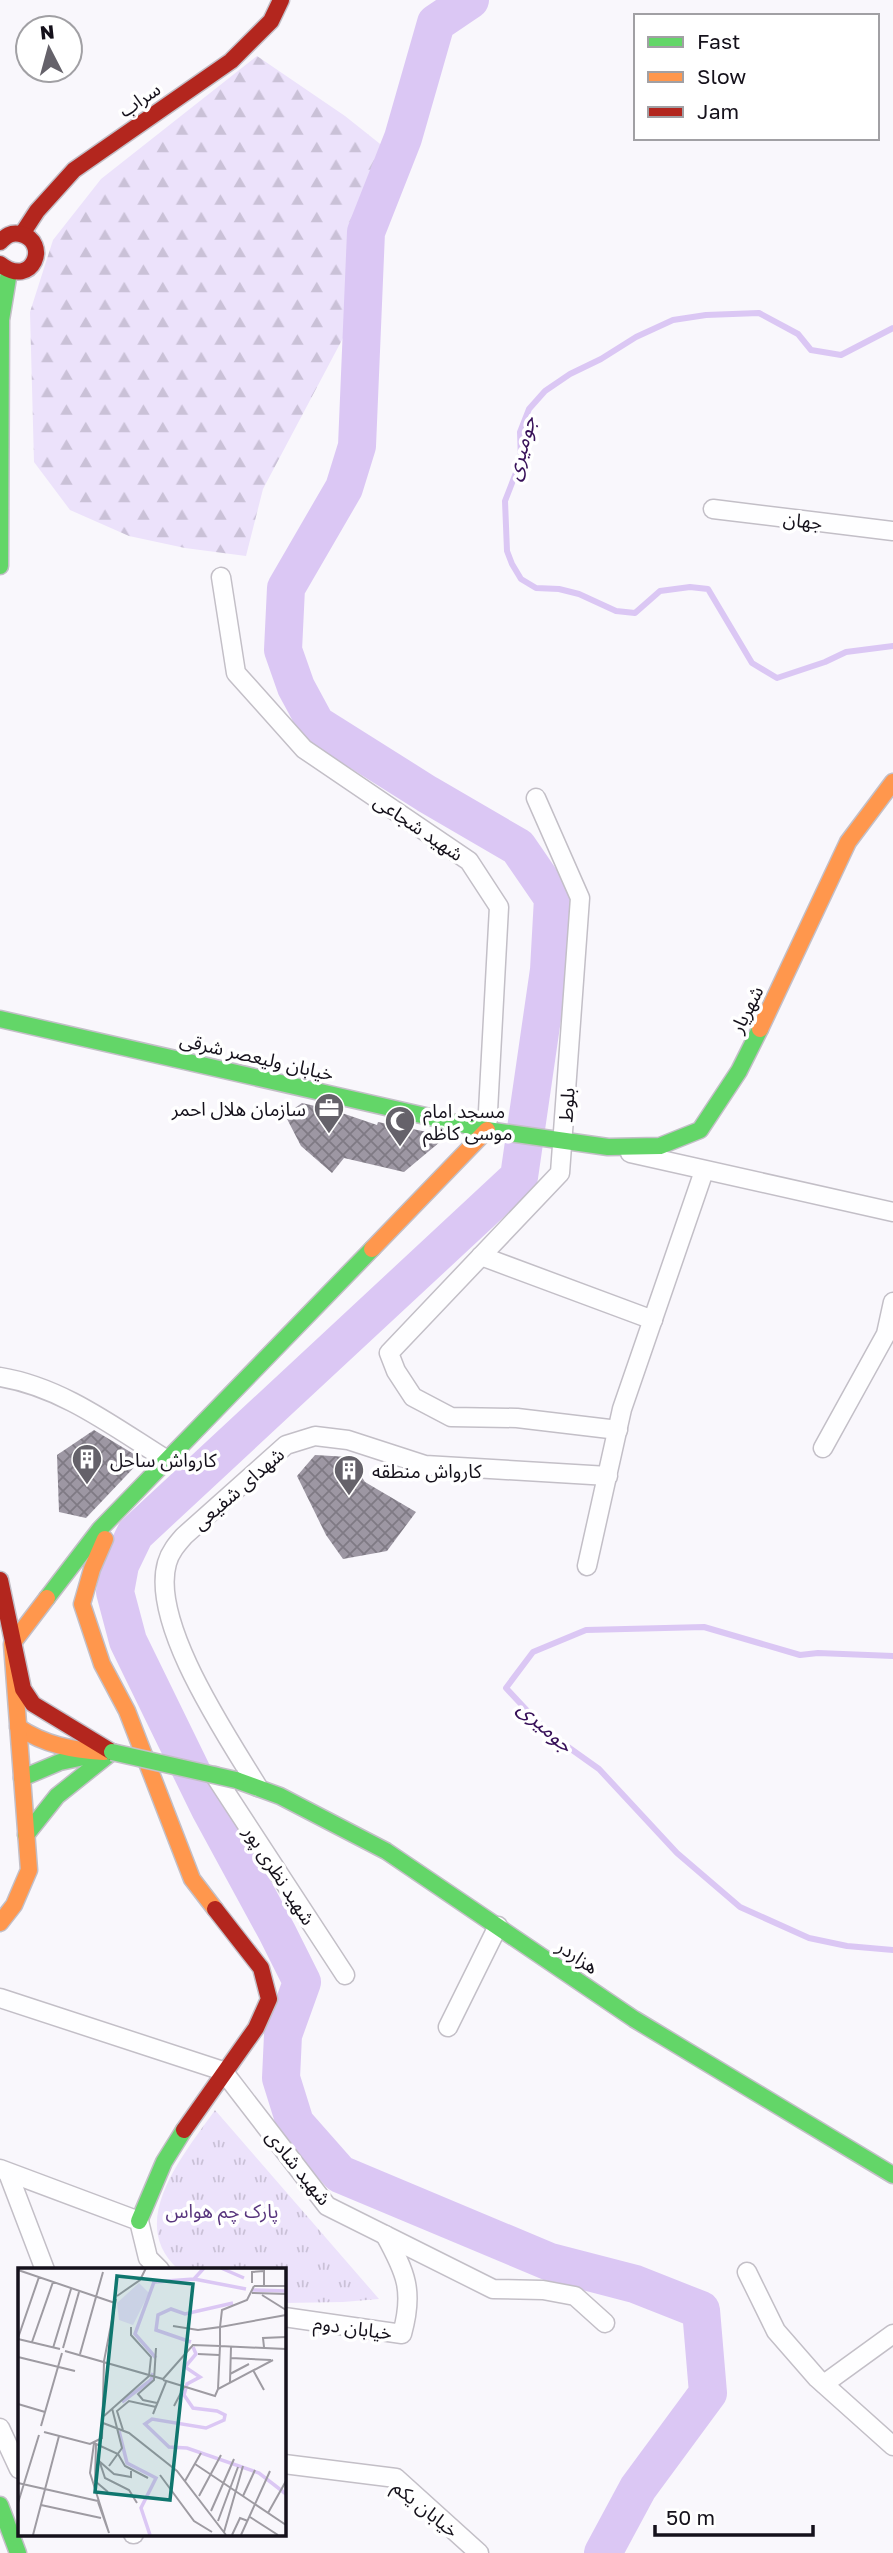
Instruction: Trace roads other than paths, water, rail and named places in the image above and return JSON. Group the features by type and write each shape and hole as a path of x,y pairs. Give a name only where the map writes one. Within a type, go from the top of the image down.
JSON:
{"main road":[{"name":"سراب","path":"22,234 37,211 74,170 231,61 271,21 281,0"},
{"path":"0,242 10,234 22,234 36,247 36,260 28,270 16,273 5,268 1,320 0,566"},
{"name":"شهریار","path":"506,1132 608,1147 660,1146 700,1130 739,1070 798,952 848,842 893,782"},
{"name":"خیابان ولیعصر شرقی","path":"0,1019 487,1130 506,1132"},
{"path":"0,1923 15,1905 29,1870 12,1644 100,1529 487,1130"},
{"path":"117,1511 92,1569 82,1604 102,1664 127,1711 192,1879 261,1968 269,1999 256,2028 223,2071 164,2162 139,2221"},
{"path":"0,1580 23,1689 33,1704 112,1752"},
{"path":"18,1727 44,1743 59,1748 112,1752"},
{"path":"22,1778 60,1762 112,1752"},
{"path":"26,1835 57,1796 112,1752"},
{"name":"هزاردر","path":"112,1752 258,1787 311,1811 386,1851 634,2019 893,2175"},
{"path":"0,2505 18,2553"}],"street":[{"name":"جهان","path":"713,509 893,531"},
{"name":"شهید شجاعی","path":"221,577 236,673 304,750 469,861 499,907 487,1130"},
{"name":"بلوط","path":"536,798 580,898 561,1173 389,1353 396,1371 413,1397 452,1417 517,1418 617,1436"},
{"path":"608,1147 893,1212"},
{"path":"587,1566 622,1409 704,1171"},
{"path":"481,1256 653,1320"},
{"path":"823,1448 886,1334 893,1302"},
{"path":"0,1377 26,1381 84,1407 167,1460"},
{"name":"شهدای شفیعی","path":"258,1787 200,1690 180,1648 167,1605 165,1578 171,1552 184,1536 286,1445 315,1436 348,1440 425,1465 608,1476"},
{"name":"شهید نظری پور","path":"215,1776 345,1975"},
{"path":"448,2027 498,1926"},
{"path":"0,1998 223,2071"},
{"name":"شهید شادی","path":"223,2071 327,2206 493,2289 543,2290 575,2297 606,2323"},
{"path":"4,2171 139,2221 148,2258 158,2268"},
{"path":"4,2171 44,2268"},
{"name":"خیابان دوم","path":"285,2318 402,2333 408,2310 408,2283 385,2235"},
{"path":"747,2272 776,2331 824,2384 893,2446"},
{"path":"824,2384 893,2334"},
{"path":"0,2428 18,2467"},
{"name":"خیابان یکم","path":"285,2464 396,2478 479,2553"}],"waterway":[{"path":"470,0 436,23 403,138 366,232 357,446 344,488 286,588 283,650 296,687 316,724 518,847 553,898 549,970 519,1177 135,1534 120,1565 115,1592 128,1641 210,1809 302,1982 283,2035 281,2078 295,2123 340,2174 550,2262 635,2284 701,2310 708,2393 638,2488 603,2553"},
{"name":"جومیری","path":"893,328 841,355 811,350 798,334 759,313 706,315 673,320 636,337 545,391 529,409 520,432 521,460 505,501 507,551 521,579 536,588 559,589 579,594 616,611 635,613 660,591 690,587 708,589 752,663 777,678 846,652 893,646"},
{"name":"جومیری","path":"893,1656 818,1653 800,1655 704,1627 586,1630 533,1652 506,1688 547,1732 599,1769 677,1853 740,1907 809,1938 847,1946 893,1950"}],"place":[{"name":"سازمان هلال احمر","path":"329,1135"},
{"name":"مسجد امام موسی کاظم","path":"400,1148"},
{"name":"کارواش ساحل","path":"87,1486"},
{"name":"کارواش منطقه","path":"349,1497"}],"park label":[{"name":"پارک چم هواس","path":"222,2210"}]}
